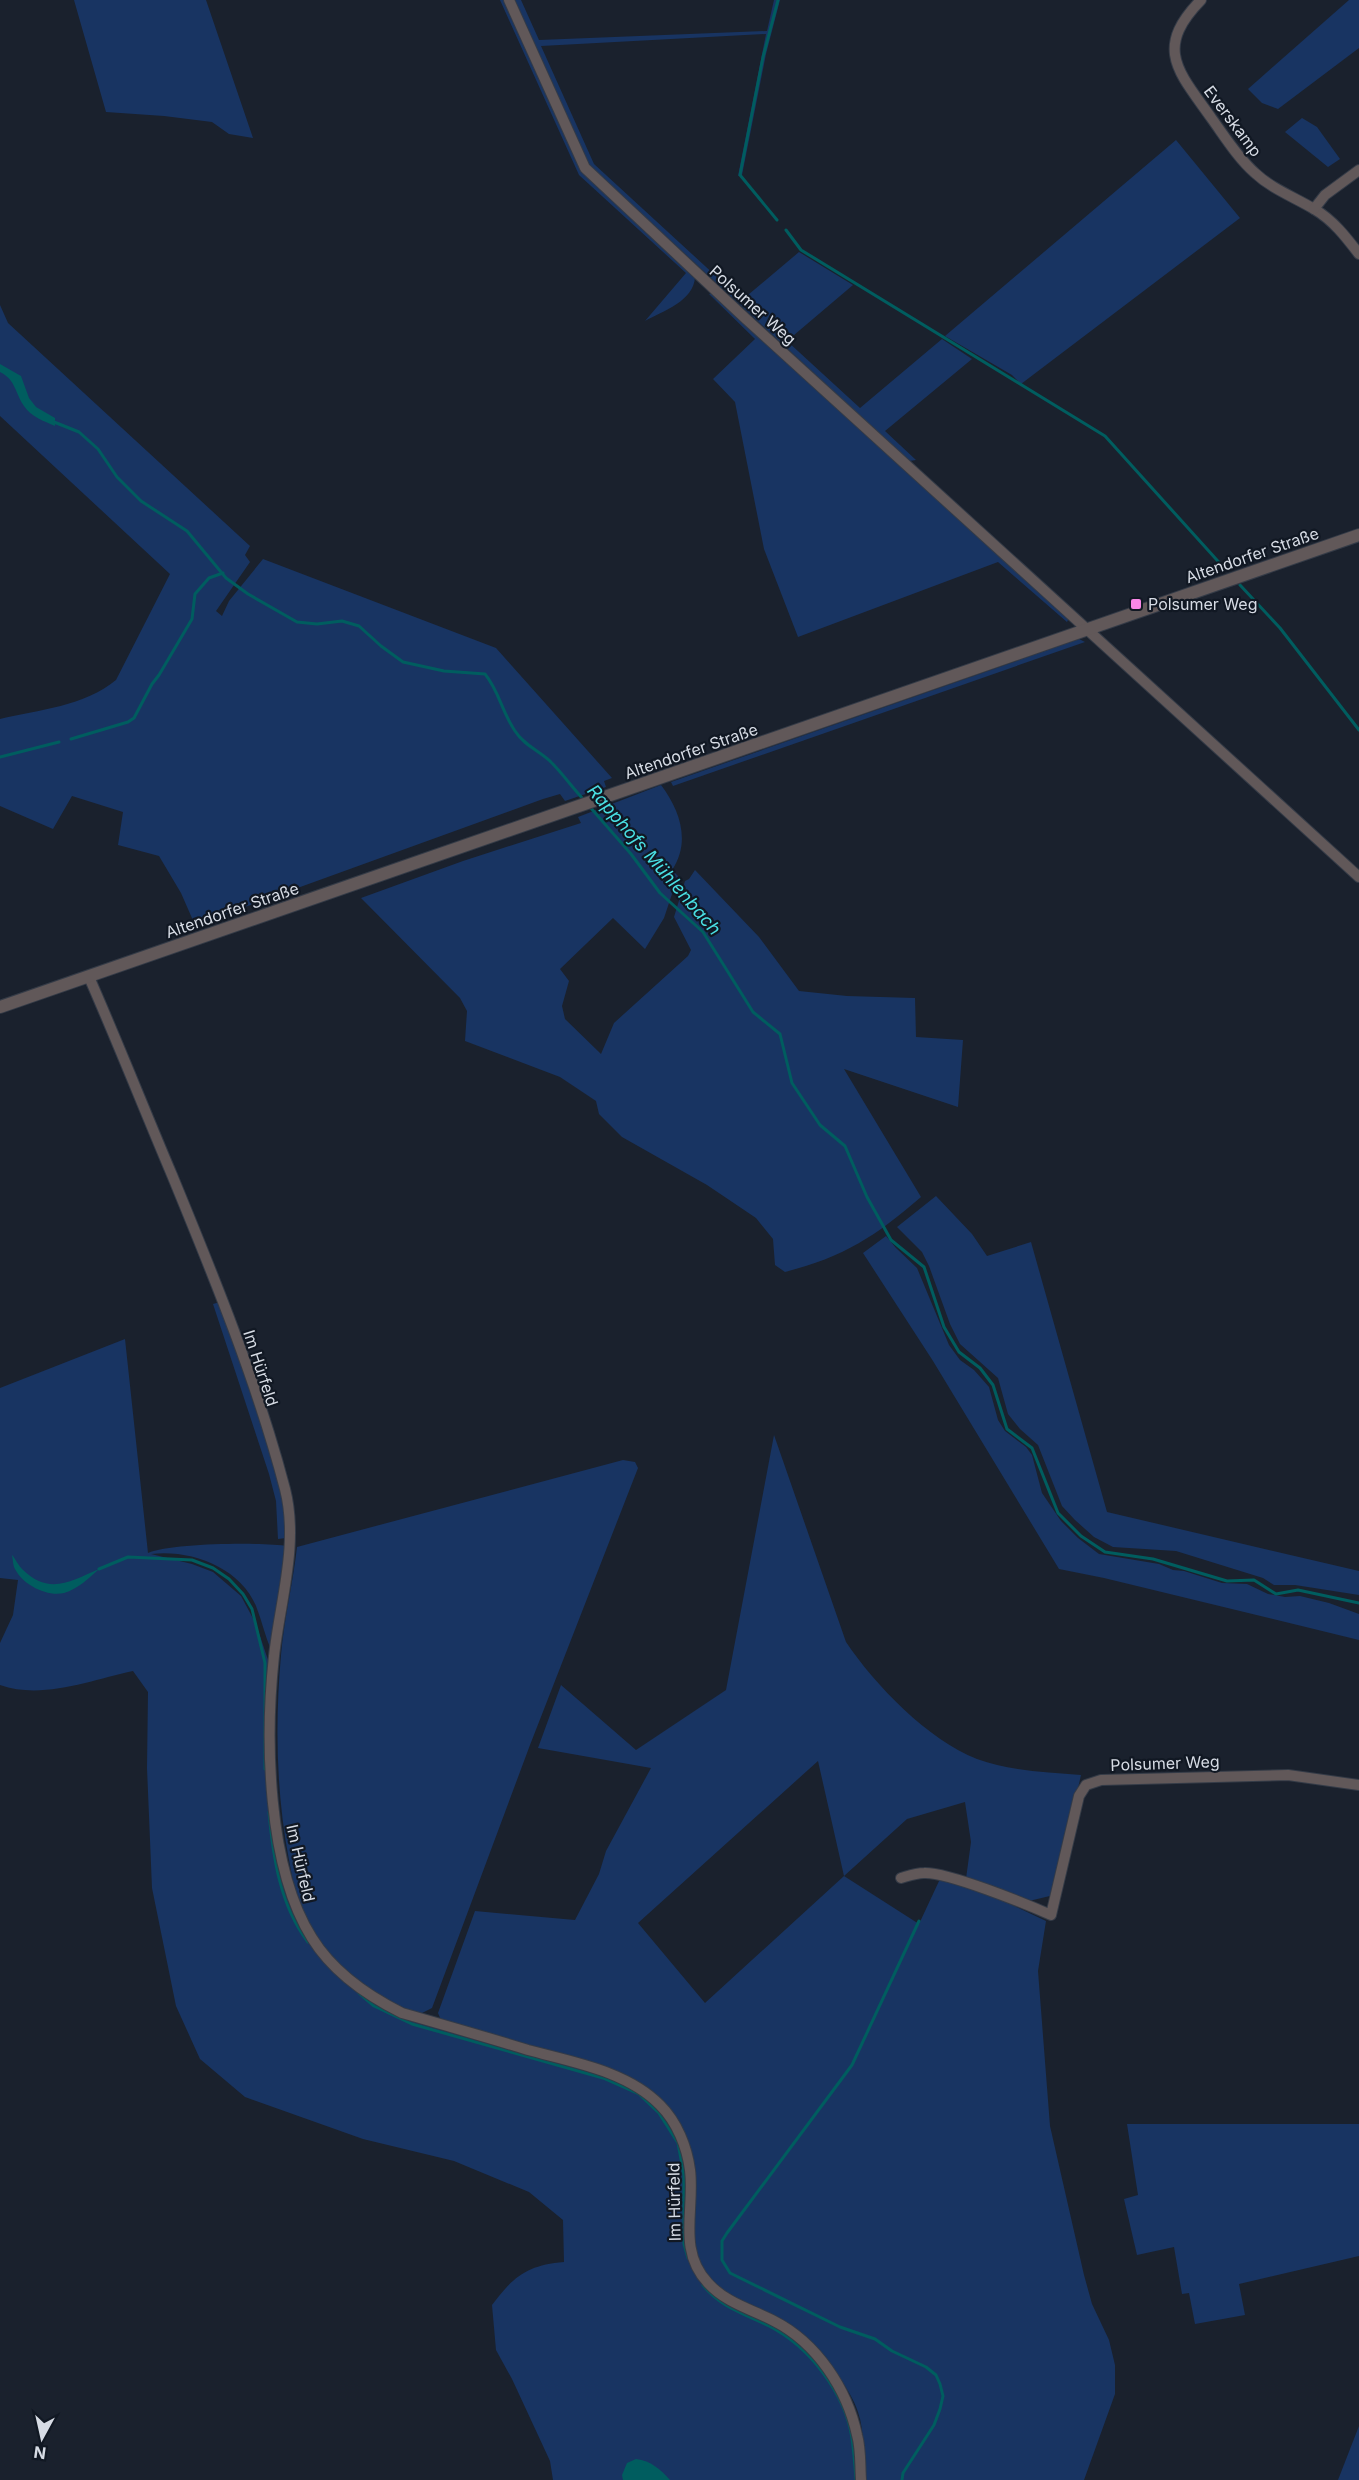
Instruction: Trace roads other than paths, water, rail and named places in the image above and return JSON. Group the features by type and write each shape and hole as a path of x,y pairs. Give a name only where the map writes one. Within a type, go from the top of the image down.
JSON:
{"street":[{"name":"Polsumer Weg","path":"510,0 585,168 736,310 1359,877"},
{"name":"Everskamp","path":"1202,0 1188,14 1180,27 1175,43 1175,59 1182,77 1254,173 1276,189 1314,209 1337,226 1359,254"},
{"path":"1314,209 1325,195 1359,170"},
{"name":"Altendorfer Straße","path":"0,1007 1359,535"},
{"name":"Im Hürfeld","path":"89,977 224,1300 276,1460 290,1513 290,1545 274,1657 271,1759 280,1850 297,1911 313,1940 333,1964 357,1986 379,2001 402,2013 602,2071 635,2085 661,2105 676,2128 688,2156 691,2177 688,2238 695,2263 706,2282 722,2297 795,2334 822,2362 847,2402 858,2437 861,2480"},
{"name":"Polsumer Weg","path":"901,1878 925,1873 948,1878 1028,1905 1051,1916 1079,1796 1086,1785 1101,1780 1288,1774 1359,1785"}],"waterway":[{"path":"777,220 740,175 763,57 778,0"},
{"path":"786,230 801,250 1105,436 1225,569"},
{"name":"Rapphofs Mühlenbach","path":"54,422 79,432 98,449 117,477 141,501 187,531 226,578 248,594 297,622 317,624 342,621 359,626 403,662 444,671 485,674 519,736 550,761 584,800"},
{"path":"71,739 128,722 134,718 192,619 195,594 209,578 223,573"},
{"path":"1240,585 1280,628 1359,730"},
{"path":"0,757 59,742"},
{"name":"Rapphofs Mühlenbach","path":"590,807 631,854 660,893 703,932 753,1012 780,1034 792,1083 820,1125 845,1146 867,1197 891,1240 924,1267 944,1327 959,1352 980,1368 993,1385 1007,1429 1032,1448 1058,1513 1081,1536 1105,1552 1153,1559 1227,1581 1254,1580 1276,1594 1298,1590 1359,1603"},
{"path":"99,1569 128,1557 192,1560 213,1568 229,1579 243,1594 252,1609 265,1663 265,1769"},
{"path":"269,1812 273,1846 284,1897 298,1928 308,1942"},
{"path":"902,2480 903,2473 934,2425 940,2409 943,2396 936,2375 926,2367 892,2351 875,2339 840,2327 730,2273 722,2260 722,2241 852,2065 919,1921"},
{"path":"359,1993 374,2006 412,2024 603,2078 639,2094 659,2113 678,2143 684,2175 684,2244 688,2258"},
{"path":"703,2285 725,2304 784,2335 798,2346 823,2373 842,2404 848,2421 853,2443 856,2480"}],"place":[{"name":"Polsumer Weg","path":"1136,604"}]}
